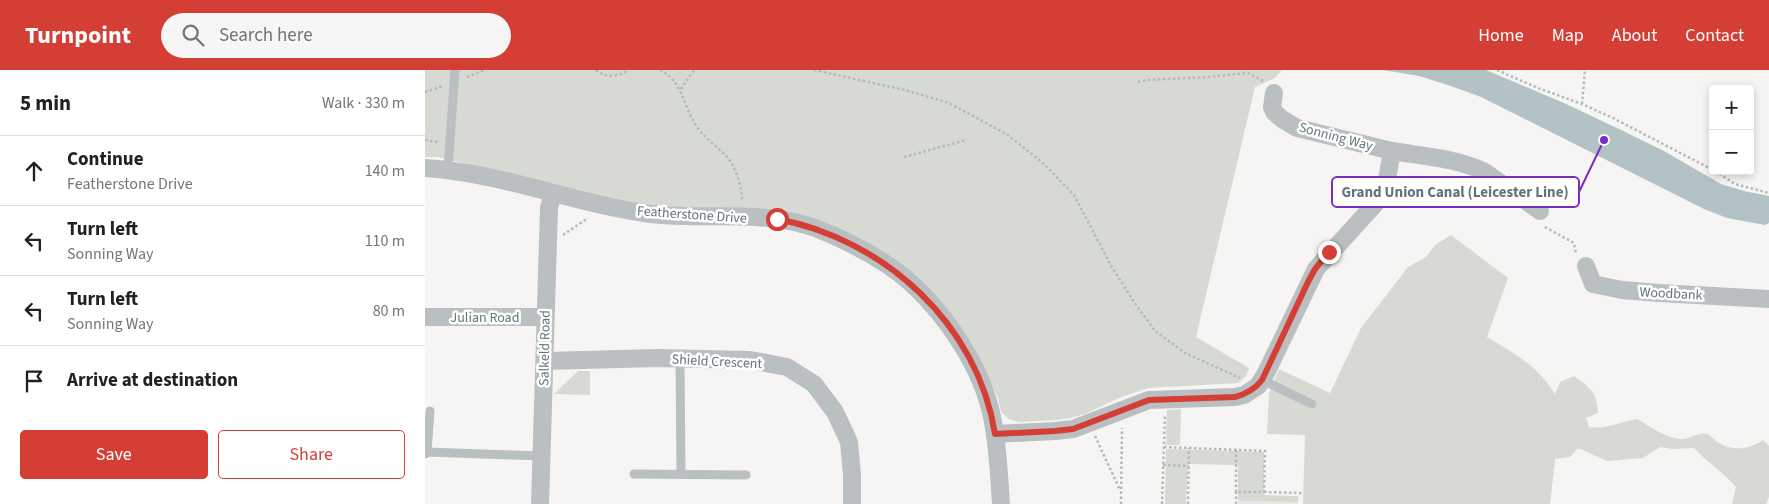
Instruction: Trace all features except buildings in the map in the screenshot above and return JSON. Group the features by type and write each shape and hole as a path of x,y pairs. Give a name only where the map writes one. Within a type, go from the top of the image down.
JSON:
{"street":[{"name":"Sonning Way","path":"1274,92 1272,107 1274,112 1297,128 1392,151 1475,167 1541,211"},
{"name":"Sonning Way","path":"1260,383 1315,269 1385,191 1392,151"},
{"name":"Featherstone Drive","path":"425,168 498,179 605,206 651,214 777,219 803,224 867,251 911,283 948,325 962,345 977,373 988,401 995,434 1001,504"},
{"name":"Salkeld Road","path":"540,504 549,208 553,193"},
{"name":"Woodbank","path":"1586,266 1593,284 1623,290 1769,299"},
{"name":"Julian Road","path":"425,317 545,317"},
{"name":"Shield Crescent","path":"545,360 750,360 787,367 814,384 835,412 849,442 852,504"},
{"path":"995,434 1073,429 1149,400 1235,397 1244,395 1260,383"}],"lane":[{"path":"448,170 455,70"},
{"path":"680,359 681,474"},
{"path":"1260,383 1312,404"},
{"path":"429,411 426,453 541,456"},
{"path":"633,474 746,475"}],"path":[{"path":"596,70 601,74 613,76 629,70"},
{"path":"660,70 667,74 681,89 688,111 697,127 710,142 727,156 735,170 742,198 741,217"},
{"path":"681,89 694,70"},
{"path":"814,70 905,90 949,103 1008,135 1043,163 1074,195 1110,264 1155,331 1185,353 1260,383"},
{"path":"1497,70 1581,104 1709,168"},
{"path":"1581,104 1585,70"},
{"path":"1138,82 1208,78 1248,73 1265,82 1274,92"},
{"path":"904,157 966,140"},
{"path":"1720,175 1735,184 1769,193"},
{"path":"548,245 605,206"},
{"path":"1541,211 1539,224 1574,242 1577,264 1586,266"},
{"path":"1162,504 1165,399"},
{"path":"1121,504 1122,410"},
{"path":"1089,424 1121,492"},
{"path":"1164,446 1265,450 1265,492"},
{"path":"1188,504 1189,448"},
{"path":"1235,504 1236,450"},
{"path":"1163,465 1189,466"},
{"path":"1236,492 1302,493"}],"shaded area":[{"path":"425,70 1282,70 1275,78 1255,87 1196,337 1249,368 1246,376 1238,383 1148,388 1119,398 1085,414 1070,418 1018,422 1009,419 1001,412 998,398 971,341 913,275 840,230 655,207 601,197 438,157 425,157"},
{"path":"1383,70 1486,70 1619,129 1664,151 1721,184 1769,196 1769,223 1765,225 1727,218 1704,209 1481,97 1419,76"},
{"path":"1451,235 1508,278 1487,337 1533,368 1541,375 1555,394 1560,382 1574,376 1588,387 1596,400 1598,413 1586,418 1589,427 1596,428 1638,419 1666,435 1678,439 1707,434 1719,443 1731,448 1752,446 1763,440 1769,446 1769,497 1766,504 1732,504 1736,487 1694,448 1673,449 1660,447 1643,458 1607,461 1578,448 1570,457 1555,459 1550,504 1303,504 1305,435 1267,434 1269,393 1279,369 1330,393 1361,328 1408,267 1426,257 1435,245"},
{"path":"578,371 590,371 590,395 554,394"},
{"path":"1181,409 1180,445 1166,445 1167,410"},
{"path":"1166,449 1264,452 1264,495 1298,496 1298,502 1238,501 1238,465 1188,464 1186,504 1165,504"},
{"path":"1238,501 1298,502 1298,504 1238,504"}],"place":[{"name":"Grand Union Canal (Leicester Line)","path":"1604,140"}],"route":[{"path":"777,219 803,224 867,251 911,283 948,325 962,345 977,373 988,401 995,434 1073,429 1149,400 1235,397 1244,395 1258,386 1262,380 1308,282 1315,269 1329,252"}]}
